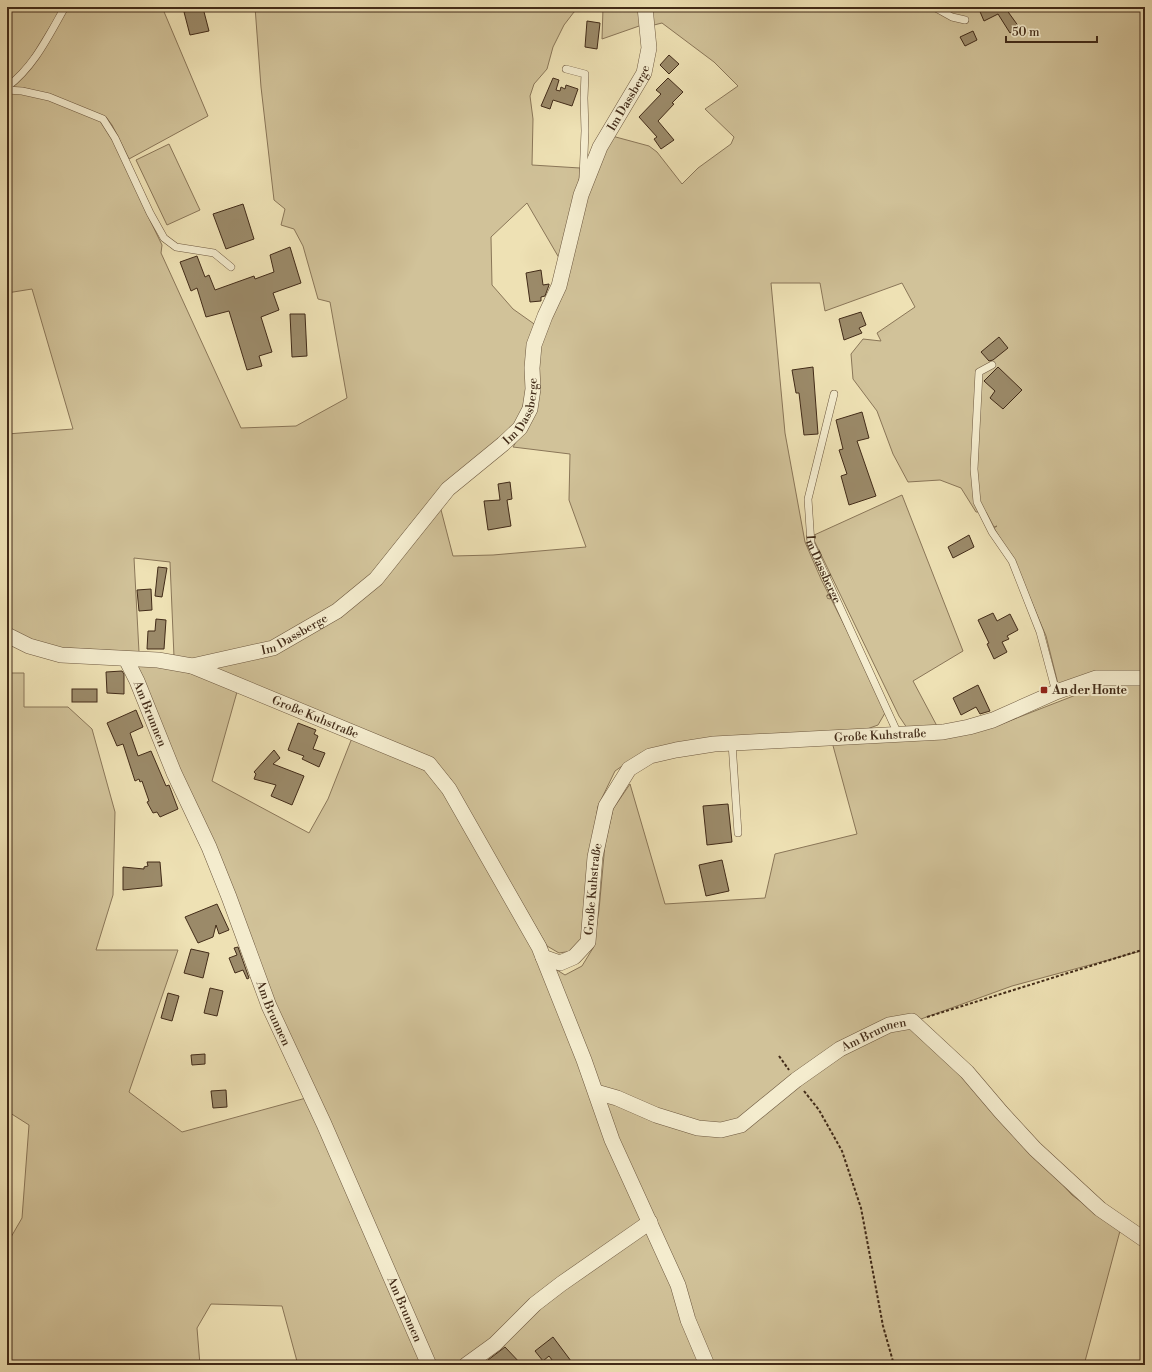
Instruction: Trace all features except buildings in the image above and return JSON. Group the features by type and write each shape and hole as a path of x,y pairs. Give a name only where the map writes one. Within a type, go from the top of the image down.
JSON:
{"street":[{"name":"Im Dassberge","path":"192,666 272,648 337,611 376,579 448,489 503,444 520,428 530,409 533,388 532,368 534,344 559,286 581,195 600,147 644,74 649,48 645,7"},
{"name":"Große Kuhstraße","path":"7,635 29,646 61,656 158,660 192,666 429,764 449,789 539,947 543,958 560,964 574,957 588,942 594,857 606,806 629,769 650,756 714,744 943,732 969,727 993,720 1056,692 1098,678 1145,678"},
{"name":"Am Brunnen","path":"126,659 137,680 174,773 209,847 269,1006 324,1124 429,1365"},
{"path":"543,958 596,1092 612,1140 678,1284 688,1320 707,1365"},
{"name":"Am Brunnen","path":"596,1092 617,1098 656,1115 698,1128 721,1130 741,1124 796,1080 840,1049 889,1025 912,1021 967,1072 1001,1112 1040,1154 1100,1209 1145,1240"},
{"path":"466,1365 495,1344 535,1304 650,1222"}],"lane":[{"path":"7,87 19,78 30,66 65,7"},
{"path":"934,7 952,18 965,20"},
{"path":"566,69 585,74 585,131 581,195"},
{"path":"7,90 22,90 49,97 103,119 115,138 150,213 164,238 176,247 214,253 231,267"},
{"path":"992,365 979,372 974,469 977,502 992,532 1012,561 1040,632 1056,692"},
{"name":"Im Dassberge","path":"834,394 808,499 811,544 898,734"},
{"path":"732,743 738,833"}],"path":[{"path":"912,1021 1145,949"},
{"path":"796,1080 819,1110 842,1151 861,1208 883,1326 894,1365"}],"shaded area":[{"path":"7,7 62,7 27,64 7,83"},
{"path":"69,7 162,7 208,116 129,159 112,125 106,117 51,95 24,88 11,87 49,40"},
{"path":"255,7 582,7 574,12 564,25 553,47 547,69 534,84 530,96 533,119 532,165 580,168 578,192 562,263 527,203 491,237 492,285 513,309 537,326 529,381 519,423 374,575 337,606 284,638 203,661 174,657 170,562 134,558 139,652 47,647 7,628 7,434 73,429 32,289 7,293 7,92 21,92 48,100 102,121 112,137 162,245 161,253 241,428 296,426 347,398 330,302 318,299 303,246 294,229 281,225 285,209 274,200 261,87"},
{"path":"597,7 640,7 642,25 602,39 603,8"},
{"path":"647,7 1145,7 1145,674 1058,684 1046,636 1015,563 994,528 997,526 994,527 986,512 976,512 961,488 940,480 908,482 893,454 877,411 853,379 851,354 863,339 881,341 877,333 915,307 902,283 825,311 820,283 771,283 785,433 805,542 821,579 881,698 885,713 878,725 867,729 641,753 615,771 598,806 590,856 585,930 579,945 572,951 559,953 547,946 450,778 214,671 214,665 337,616 440,506 453,556 493,555 586,547 569,500 570,454 513,447 530,418 534,369 584,198 612,136 649,146 657,152 682,184 698,168 731,144 734,137 705,109 738,86 714,62 662,23 650,26"},
{"path":"169,144 200,210 167,225 136,160"},
{"path":"902,495 963,651 913,681 937,726 907,728 899,716 812,536"},
{"path":"134,663 160,666 194,674 237,692 212,781 309,833 328,799 352,738 431,773 506,897 538,958 565,975 582,966 593,948 599,910 605,844 613,809 630,784 665,904 765,898 775,854 857,834 832,742 991,728 1099,686 1145,685 1145,950 1012,986 910,1023 1072,1195 1120,1231 1084,1365 298,1365 282,1306 211,1304 197,1328 200,1365 7,1365 7,1244 22,1218 29,1125 7,1111 7,673 24,673 24,707 68,707 92,729 115,812 113,895 96,950 178,950 129,1092 182,1132 306,1098"}],"place":[{"name":"An der Honte","path":"1044,690"}]}
